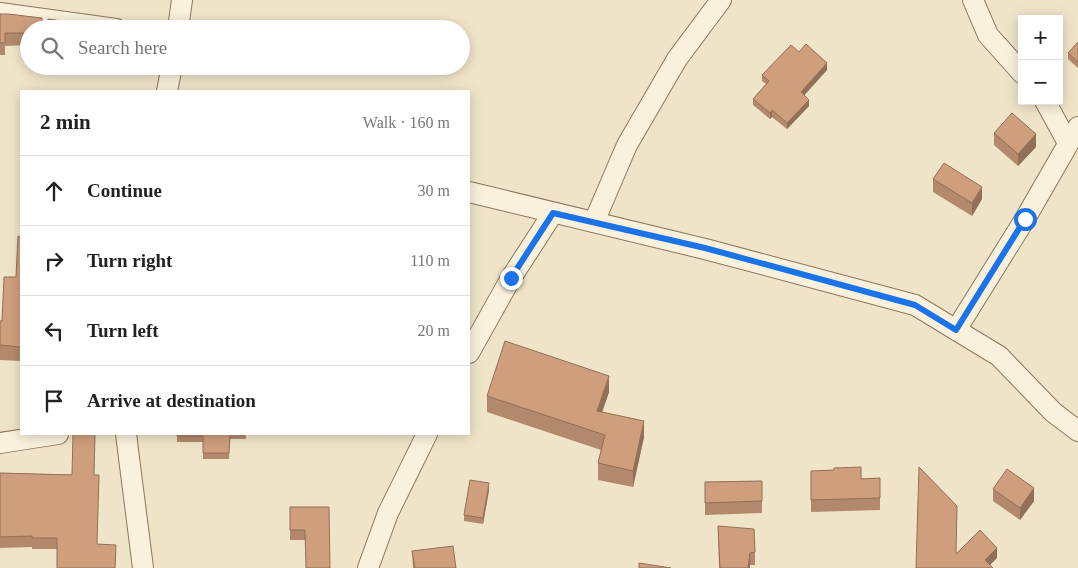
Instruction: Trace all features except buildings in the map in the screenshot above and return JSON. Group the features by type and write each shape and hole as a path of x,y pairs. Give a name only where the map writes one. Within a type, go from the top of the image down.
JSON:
{"street":[{"path":"179,20 182,0"},
{"path":"594,222 627,145 677,59 721,0"},
{"path":"973,0 988,36 1018,69"},
{"path":"0,13 51,20"},
{"path":"167,90 170,75"},
{"path":"956,330 1025,219 1073,135 1048,105"},
{"path":"470,192 705,248 915,305 999,356 1053,412 1078,431"},
{"path":"470,351 511,278 553,213"},
{"path":"0,443 52,435"},
{"path":"126,435 143,568"},
{"path":"368,568 388,512 426,435"}],"route":[{"path":"511,278 553,213 705,248 915,305 956,330 1025,219"}]}
